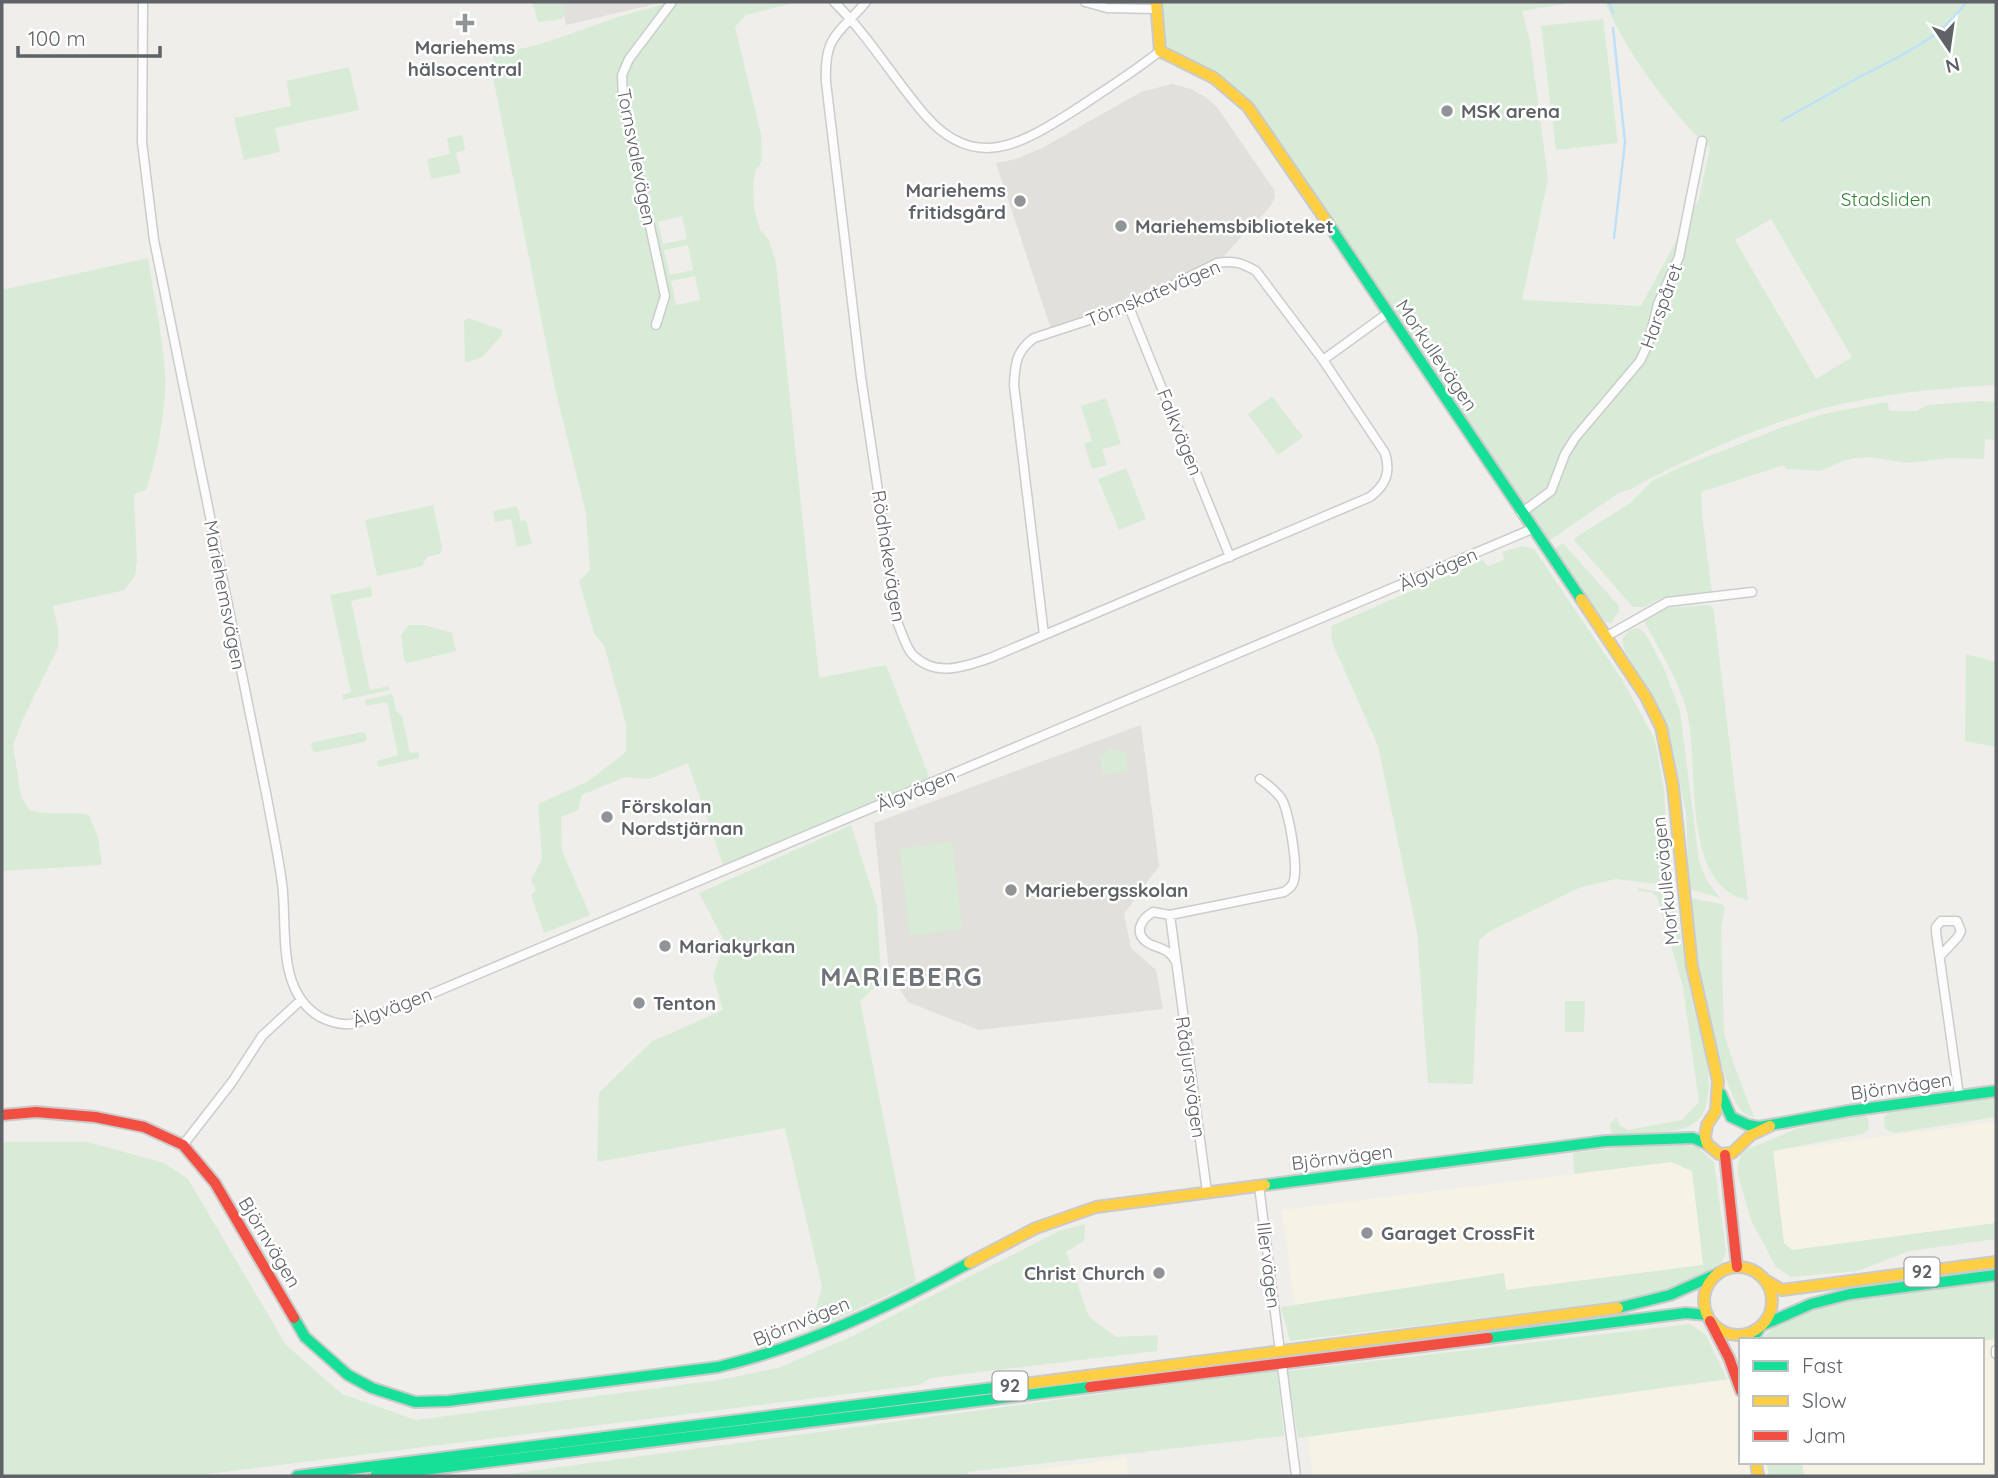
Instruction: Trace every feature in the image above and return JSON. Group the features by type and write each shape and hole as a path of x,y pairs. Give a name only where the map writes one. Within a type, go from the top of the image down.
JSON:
{"main road":[{"path":"1156,6 1160,51"},
{"name":"Morkullevägen","path":"1160,51 1203,69 1228,86 1247,104 1646,697 1661,727 1667,752 1692,966 1718,1081 1716,1111 1708,1124"},
{"path":"1718,1081 1734,1119 1744,1133 1742,1142"},
{"name":"Björnvägen","path":"1678,1138 1723,1116 1759,1127 1770,1126 1848,1111 1996,1091"},
{"name":"Björnvägen","path":"2,1115 36,1112 95,1117 144,1127 183,1145 215,1183 305,1337 348,1375 372,1388 415,1402 448,1401 718,1367 747,1361 805,1341 1073,1213 1096,1207 1562,1146 1693,1138 1707,1143 1713,1151 1725,1155 1732,1153 1751,1135 1770,1126"},
{"path":"1707,1143 1705,1136 1708,1124"},
{"path":"1725,1155 1737,1267"},
{"name":"92","path":"1765,1280 1782,1290 1996,1262"},
{"path":"1739,1385 1729,1357 1708,1318 1704,1302 1706,1290 1717,1274 1737,1267 1755,1271 1765,1280 1772,1293 1773,1303 1769,1317 1753,1338"},
{"name":"92","path":"297,1476 1642,1305 1674,1295 1717,1274"},
{"name":"92","path":"1761,1327 1811,1304 1850,1294 1996,1275"},
{"name":"92","path":"375,1476 1686,1313 1708,1318"},
{"path":"1708,1318 1719,1330 1732,1335 1747,1334 1761,1327"}],"street":[{"name":"Mariehemsvägen","path":"143,2 142,142 154,240 267,798 282,886 290,968 301,1000"},
{"name":"Tornsvalevägen","path":"656,325 665,296 623,101 622,75 629,58 672,2"},
{"path":"835,2 851,18 926,116 940,130 958,141 983,148 1015,145 1034,136 1134,72 1160,51"},
{"name":"Rödhakevägen","path":"866,2 829,44 825,60 826,82 861,377 898,624 912,654 936,668 959,669 1370,497 1381,488 1389,465 1385,453 1324,359"},
{"path":"1085,2 1156,6"},
{"name":"Harspåret","path":"1521,513 1551,491 1564,454 1640,361 1648,344 1658,304 1679,257 1702,141"},
{"name":"Törnskatevägen","path":"1044,635 1014,385 1015,364 1025,345 1034,338 1129,307 1217,263 1230,261 1242,263 1256,271 1324,359"},
{"name":"Falkvägen","path":"1129,307 1230,556"},
{"path":"1324,359 1388,313"},
{"name":"Älgvägen","path":"301,1000 316,1014 332,1022 346,1025 360,1022 703,881 834,823 1532,529"},
{"path":"1607,636 1667,602 1752,592"},
{"path":"1176,962 1169,953 1143,938 1140,928 1143,918 1153,912 1170,915 1220,907 1290,889 1294,883 1288,819 1282,800 1273,788 1260,779"},
{"name":"Rådjursvägen","path":"1170,915 1207,1192"},
{"path":"1940,956 1959,1095"},
{"path":"183,1145 232,1082 262,1036 301,1000"},
{"name":"Illervägen","path":"1259,1186 1279,1344"},
{"path":"1282,1366 1296,1476"}],"shaded area":[{"path":"561,2 664,2 566,25"},
{"path":"1172,84 1191,89 1217,107 1274,190 1275,197 1270,207 1217,263 1129,307 1052,332 996,163 1016,159 1044,147 1141,92"},
{"name":"Mariebergsskolan","path":"1141,725 1159,866 1124,914 1131,948 1156,970 1163,1009 979,1030 908,1002 889,972 874,823"},
{"path":"1996,1122 1996,1223 1792,1250 1784,1242 1773,1151"},
{"path":"1671,1162 1692,1171 1704,1265 1506,1290 1503,1273 1295,1305 1282,1210"},
{"path":"1996,1339 1996,1476 1313,1476 1308,1437 1739,1378 1739,1464 1984,1464 1984,1341"},
{"path":"1126,1458 1128,1476 996,1476 996,1475"}],"green space":[{"path":"532,2 561,2 565,12 562,19 538,22"},
{"path":"671,2 797,2 746,15 735,27 761,134 762,161 753,181 754,208 760,230 768,238 776,263 819,678 886,665 930,779 842,820 826,822 723,865 688,763 649,779 625,777 582,795 578,810 561,817 562,851 590,915 544,933 531,895 536,891 531,880 542,858 538,804 587,782 621,756 626,751 626,724 604,645 595,635 579,581 590,570 586,513 555,388 493,77 493,52 533,46","holes":["682,216 687,239 663,244 658,222","688,245 693,270 670,275 664,250","695,276 700,300 676,305 671,281"]},
{"name":"Stadsliden","path":"1156,2 1576,2 1522,11 1530,41 1548,179 1522,300 1641,306 1699,199 1710,148 1680,118 1650,80 1624,40 1605,2 1996,2 1996,385 1864,399 1772,424 1620,492 1543,545 1259,120 1228,86 1160,51","holes":["1771,219 1852,357 1816,379 1735,240"]},
{"path":"1603,19 1618,143 1556,150 1541,26"},
{"path":"349,67 359,110 275,128 280,152 244,160 234,118 291,106 286,81"},
{"path":"462,135 465,150 456,153 461,173 431,179 427,159 450,154 447,138"},
{"path":"148,258 162,344 165,385 160,432 150,478 146,490 134,494 137,561 135,575 125,590 53,606 58,629 58,647 13,745 21,796 29,810 89,815 98,837 102,865 2,871 2,290"},
{"path":"468,318 502,330 502,335 482,357 465,363 464,321"},
{"path":"1272,396 1303,437 1278,455 1248,414"},
{"path":"1106,398 1121,444 1102,449 1107,465 1092,469 1084,443 1092,441 1081,406"},
{"path":"1887,402 1890,411 1916,411 1928,405 1996,402 1996,440 1985,439 1984,459 1951,458 1908,463 1870,457 1856,458 1820,471 1786,469 1784,465 1701,492 1712,592 1664,597 1644,607 1633,607 1573,539 1629,504 1652,481 1783,427 1823,414"},
{"path":"1126,468 1146,519 1119,530 1098,479"},
{"path":"433,505 442,547 440,554 427,557 422,566 377,576 365,520"},
{"path":"517,506 521,521 526,520 532,544 517,547 511,519 495,522 493,511"},
{"path":"1563,543 1618,605 1619,611 1611,623 1602,621 1553,550"},
{"path":"1522,546 1534,549 1623,681 1655,740 1664,789 1673,886 1616,879 1581,887 1490,931 1479,940 1473,1084 1428,1083 1417,932 1378,746 1332,642 1331,626 1483,560 1488,566 1504,560 1502,552"},
{"path":"371,587 372,596 351,601 370,690 389,686 390,690 343,700 342,695 351,692 330,595"},
{"path":"1708,605 1714,613 1748,900 1726,890 1711,872 1696,819 1686,708 1673,674 1644,621 1668,608"},
{"path":"409,625 424,625 452,633 456,651 407,663 404,660 401,635"},
{"path":"1637,628 1644,632 1649,640 1665,671 1680,711 1699,861 1707,881 1720,898 1689,889 1686,813 1673,749 1660,713 1624,649 1622,639 1630,630"},
{"path":"1966,654 1996,662 1996,747 1965,741"},
{"path":"392,694 396,710 402,716 410,753 419,752 419,758 378,767 377,761 398,755 387,702 366,706 365,700"},
{"path":"362,732 367,739 364,742 317,752 313,751 311,745 314,742"},
{"path":"1111,749 1126,752 1127,771 1103,774 1100,756"},
{"path":"851,825 877,906 881,981 860,1001 916,1282 809,1332 822,1287 785,1128 597,1162 599,1093 651,1042 723,1010 713,976 725,942 699,893"},
{"path":"952,842 962,929 910,935 900,849"},
{"path":"1638,888 1675,895 1709,1085 1704,1111 1693,1124 1644,1136 1623,1137 1611,1132 1610,1124 1617,1117 1619,1125 1628,1130 1682,1120 1699,1102 1683,987 1657,897 1651,892 1638,891"},
{"path":"1688,898 1722,904 1725,909 1721,926 1724,1034 1754,1117 1744,1113 1734,1099 1725,1075 1708,1012"},
{"path":"1565,1001 1585,1001 1584,1032 1565,1032"},
{"path":"1996,1095 1996,1117 1895,1133 1885,1129 1884,1118 1888,1112"},
{"path":"1862,1114 1868,1118 1869,1129 1862,1134 1773,1151 1784,1243 1792,1250 1996,1223 1996,1239 1909,1251 1858,1271 1791,1277 1776,1267 1751,1220 1737,1172 1741,1152 1796,1129"},
{"path":"2,1142 88,1142 164,1163 188,1179 286,1345 342,1394 416,1420 719,1380 778,1368 855,1335 1059,1231 1085,1224 1084,1241 1066,1252 1089,1317 1116,1337 1158,1335 1157,1351 931,1378 919,1385 192,1476 2,1476"},
{"path":"1680,1144 1698,1148 1714,1162 1726,1251 1722,1262 1694,1280 1661,1293 1616,1302 1290,1341 1281,1307 1504,1273 1506,1290 1703,1265 1692,1171 1671,1162 1574,1174 1573,1153"},
{"path":"1996,1281 1996,1339 1763,1338 1780,1325 1806,1312 1837,1303 1906,1291"},
{"path":"1690,1324 1706,1335 1727,1379 1298,1438 1287,1371"},
{"path":"1277,1370 1284,1436 968,1472 966,1476 494,1476"},
{"path":"1766,1464 1802,1464 1804,1476 1769,1476"}],"waterway":[{"path":"1609,2 1613,13"},
{"path":"1865,74 1934,35 1966,2"},
{"path":"1613,28 1625,142 1614,238"},
{"path":"1781,121 1863,75"}],"traffic: fast":[{"path":"1327,222 1581,599"},
{"path":"1721,1094 1731,1117 1759,1127 1848,1111 1996,1091"},
{"path":"1265,1185 1606,1141 1693,1138 1707,1144"},
{"path":"294,1318 305,1337 348,1375 372,1388 415,1402 448,1401 718,1367 783,1348 846,1324 969,1263"},
{"path":"1618,1308 1670,1295 1717,1274"},
{"path":"1763,1325 1811,1304 1850,1294 1996,1275"},
{"path":"1488,1338 1686,1313 1707,1315"},
{"path":"1753,1338 1759,1329"},
{"path":"297,1476 1024,1384"},
{"path":"375,1476 1090,1387"}],"traffic: slow":[{"path":"1156,2 1160,51 1214,78 1248,107 1327,222"},
{"path":"1581,599 1646,697 1661,727 1673,786 1692,966 1718,1081 1716,1111 1707,1125 1707,1144 1719,1154 1732,1153 1751,1135 1770,1126"},
{"path":"969,1263 1036,1228 1096,1207 1265,1185"},
{"path":"1765,1280 1782,1290 1996,1262"},
{"path":"1731,1267 1745,1267 1757,1272 1767,1282 1772,1301 1767,1320 1757,1330 1745,1335 1731,1335 1719,1330 1709,1320 1704,1308 1704,1294 1709,1282 1719,1272 1731,1267"},
{"path":"1024,1384 1618,1308"},
{"path":"1756,1464 1758,1476"}],"traffic: jam":[{"path":"2,1115 36,1112 95,1117 144,1127 183,1145 215,1183 294,1318"},
{"path":"1725,1155 1737,1267"},
{"path":"1710,1321 1729,1358 1739,1386"},
{"path":"1090,1387 1488,1338"}],"place":[{"name":"Mariehems hälsocentral","path":"465,23"},
{"name":"MSK arena","path":"1447,111"},
{"name":"Mariehems fritidsgård","path":"1020,201"},
{"name":"Mariehemsbiblioteket","path":"1121,226"},
{"name":"Förskolan Nordstjärnan","path":"607,817"},
{"name":"Mariebergsskolan","path":"1011,890"},
{"name":"Mariakyrkan","path":"665,946"},
{"name":"Tenton","path":"639,1003"},
{"name":"Garaget CrossFit","path":"1367,1233"},
{"name":"Christ Church","path":"1159,1273"}],"district":[{"name":"MARIEBERG","path":"902,977"}]}
